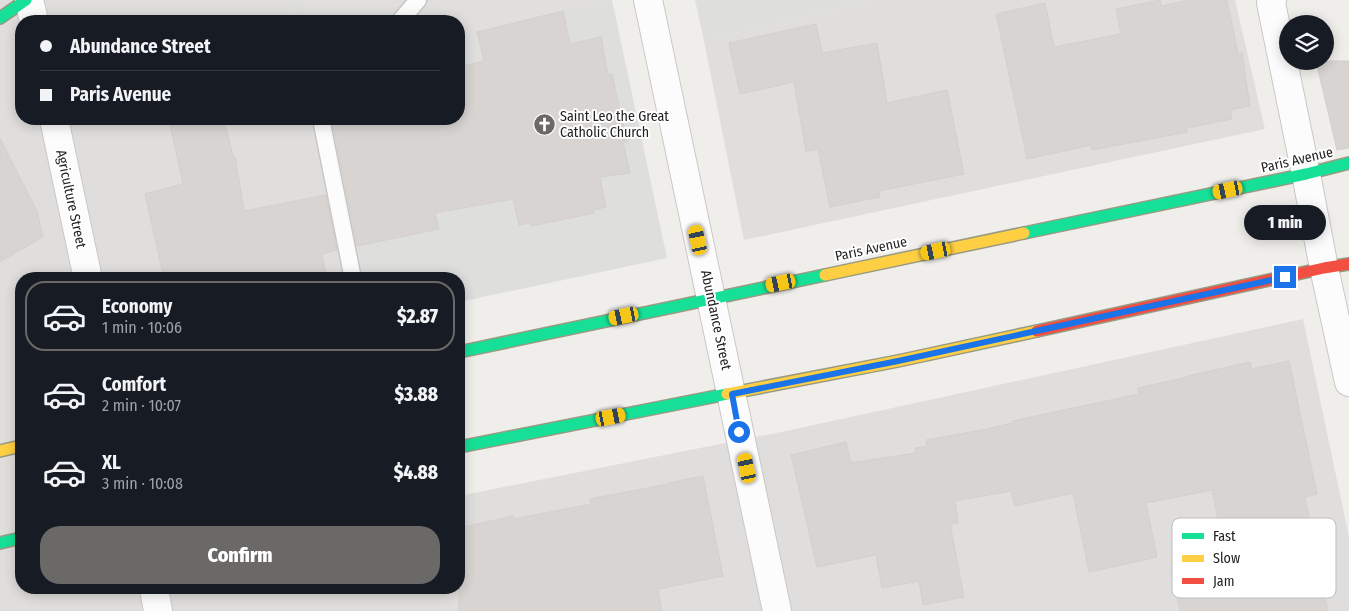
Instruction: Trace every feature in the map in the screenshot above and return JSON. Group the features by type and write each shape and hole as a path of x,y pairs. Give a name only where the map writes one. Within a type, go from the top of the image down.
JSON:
{"street":[{"path":"0,18 27,0 32,15"},
{"name":"Abundance Street","path":"648,0 778,611"},
{"path":"1272,0 1271,3 1306,174 1336,266 1348,373"},
{"name":"Agriculture Street","path":"55,125 87,272"},
{"name":"Paris Avenue","path":"465,351 1349,164"},
{"path":"465,446 898,361 1336,266"},
{"path":"0,451 15,447"},
{"path":"0,543 15,539"},
{"path":"155,594 158,611"}],"lane":[{"path":"405,15 418,0"},
{"path":"322,125 352,272"}],"shaded area":[{"path":"0,0 291,0 294,15 15,15 15,125 315,125 344,272 15,272 15,594 465,594 465,495 786,431 1303,319 1349,537 1349,611 0,611"},
{"path":"291,0 612,0 667,258 465,301 465,272 344,272 315,125 465,125 465,15 294,15"},
{"path":"306,0 605,0 606,3 563,11 477,32 484,61 465,66 465,15 309,15"},
{"path":"695,0 874,0 704,41"},
{"path":"874,0 1235,0 1265,129 744,240 704,41"}],"building":[{"path":"1160,0 1161,6 1190,0 1227,0 1238,54 1242,53 1250,106 1230,110 1232,119 1186,128 1187,132 1092,150 1091,145 1027,159 996,14 1045,3 1054,47 1121,34 1116,9"},
{"name":"Saint Leo the Great Catholic Church","path":"563,11 570,44 601,37 608,75 612,74 627,142 623,142 630,173 600,177 606,207 593,210 594,213 531,226 530,223 519,225 513,199 435,213 439,229 357,246 333,126 465,125 465,66 484,61 477,32"},
{"path":"816,24 822,53 877,43 887,103 947,90 964,174 879,191 880,197 830,207 818,149 806,151 794,82 740,94 729,43"},
{"path":"1334,61 1349,61 1349,148 1337,150 1318,70 1334,70"},
{"path":"170,125 225,125 233,157 235,157 244,211 326,195 337,250 322,254 326,272 162,272 145,194 183,184"},
{"path":"0,138 37,211 43,237 0,262"},
{"path":"1289,361 1317,494 1305,497 1309,518 1218,518 1212,490 1146,503 1157,557 1089,572 1073,493 1015,506 1011,491 955,501 958,523 950,524 964,597 923,605 919,581 882,588 876,555 817,567 791,455 846,442 851,463 916,453 915,448 927,446 926,440 982,430 1013,423 1012,421 1139,394 1138,388 1250,362 1252,369"},
{"path":"703,476 723,576 658,589 662,611 459,611 459,594 465,594 465,527 513,516 514,519 591,504 590,499"},
{"path":"1177,598 1325,598 1328,611 1180,611"}],"traffic: fast":[{"path":"0,18 26,0"},
{"path":"1024,233 1306,174 1349,163"},
{"path":"465,351 825,275"},
{"path":"465,446 727,394"},
{"path":"0,543 15,539"}],"traffic: slow":[{"path":"825,275 1024,233"},
{"path":"727,394 898,361 1037,331"},
{"path":"0,451 15,447"}],"traffic: jam":[{"path":"1037,331 1349,264"}],"place":[{"name":"Saint Leo the Great Catholic Church","path":"544,124"}],"route":[{"path":"739,432 732,394 898,361 1285,277"}]}
